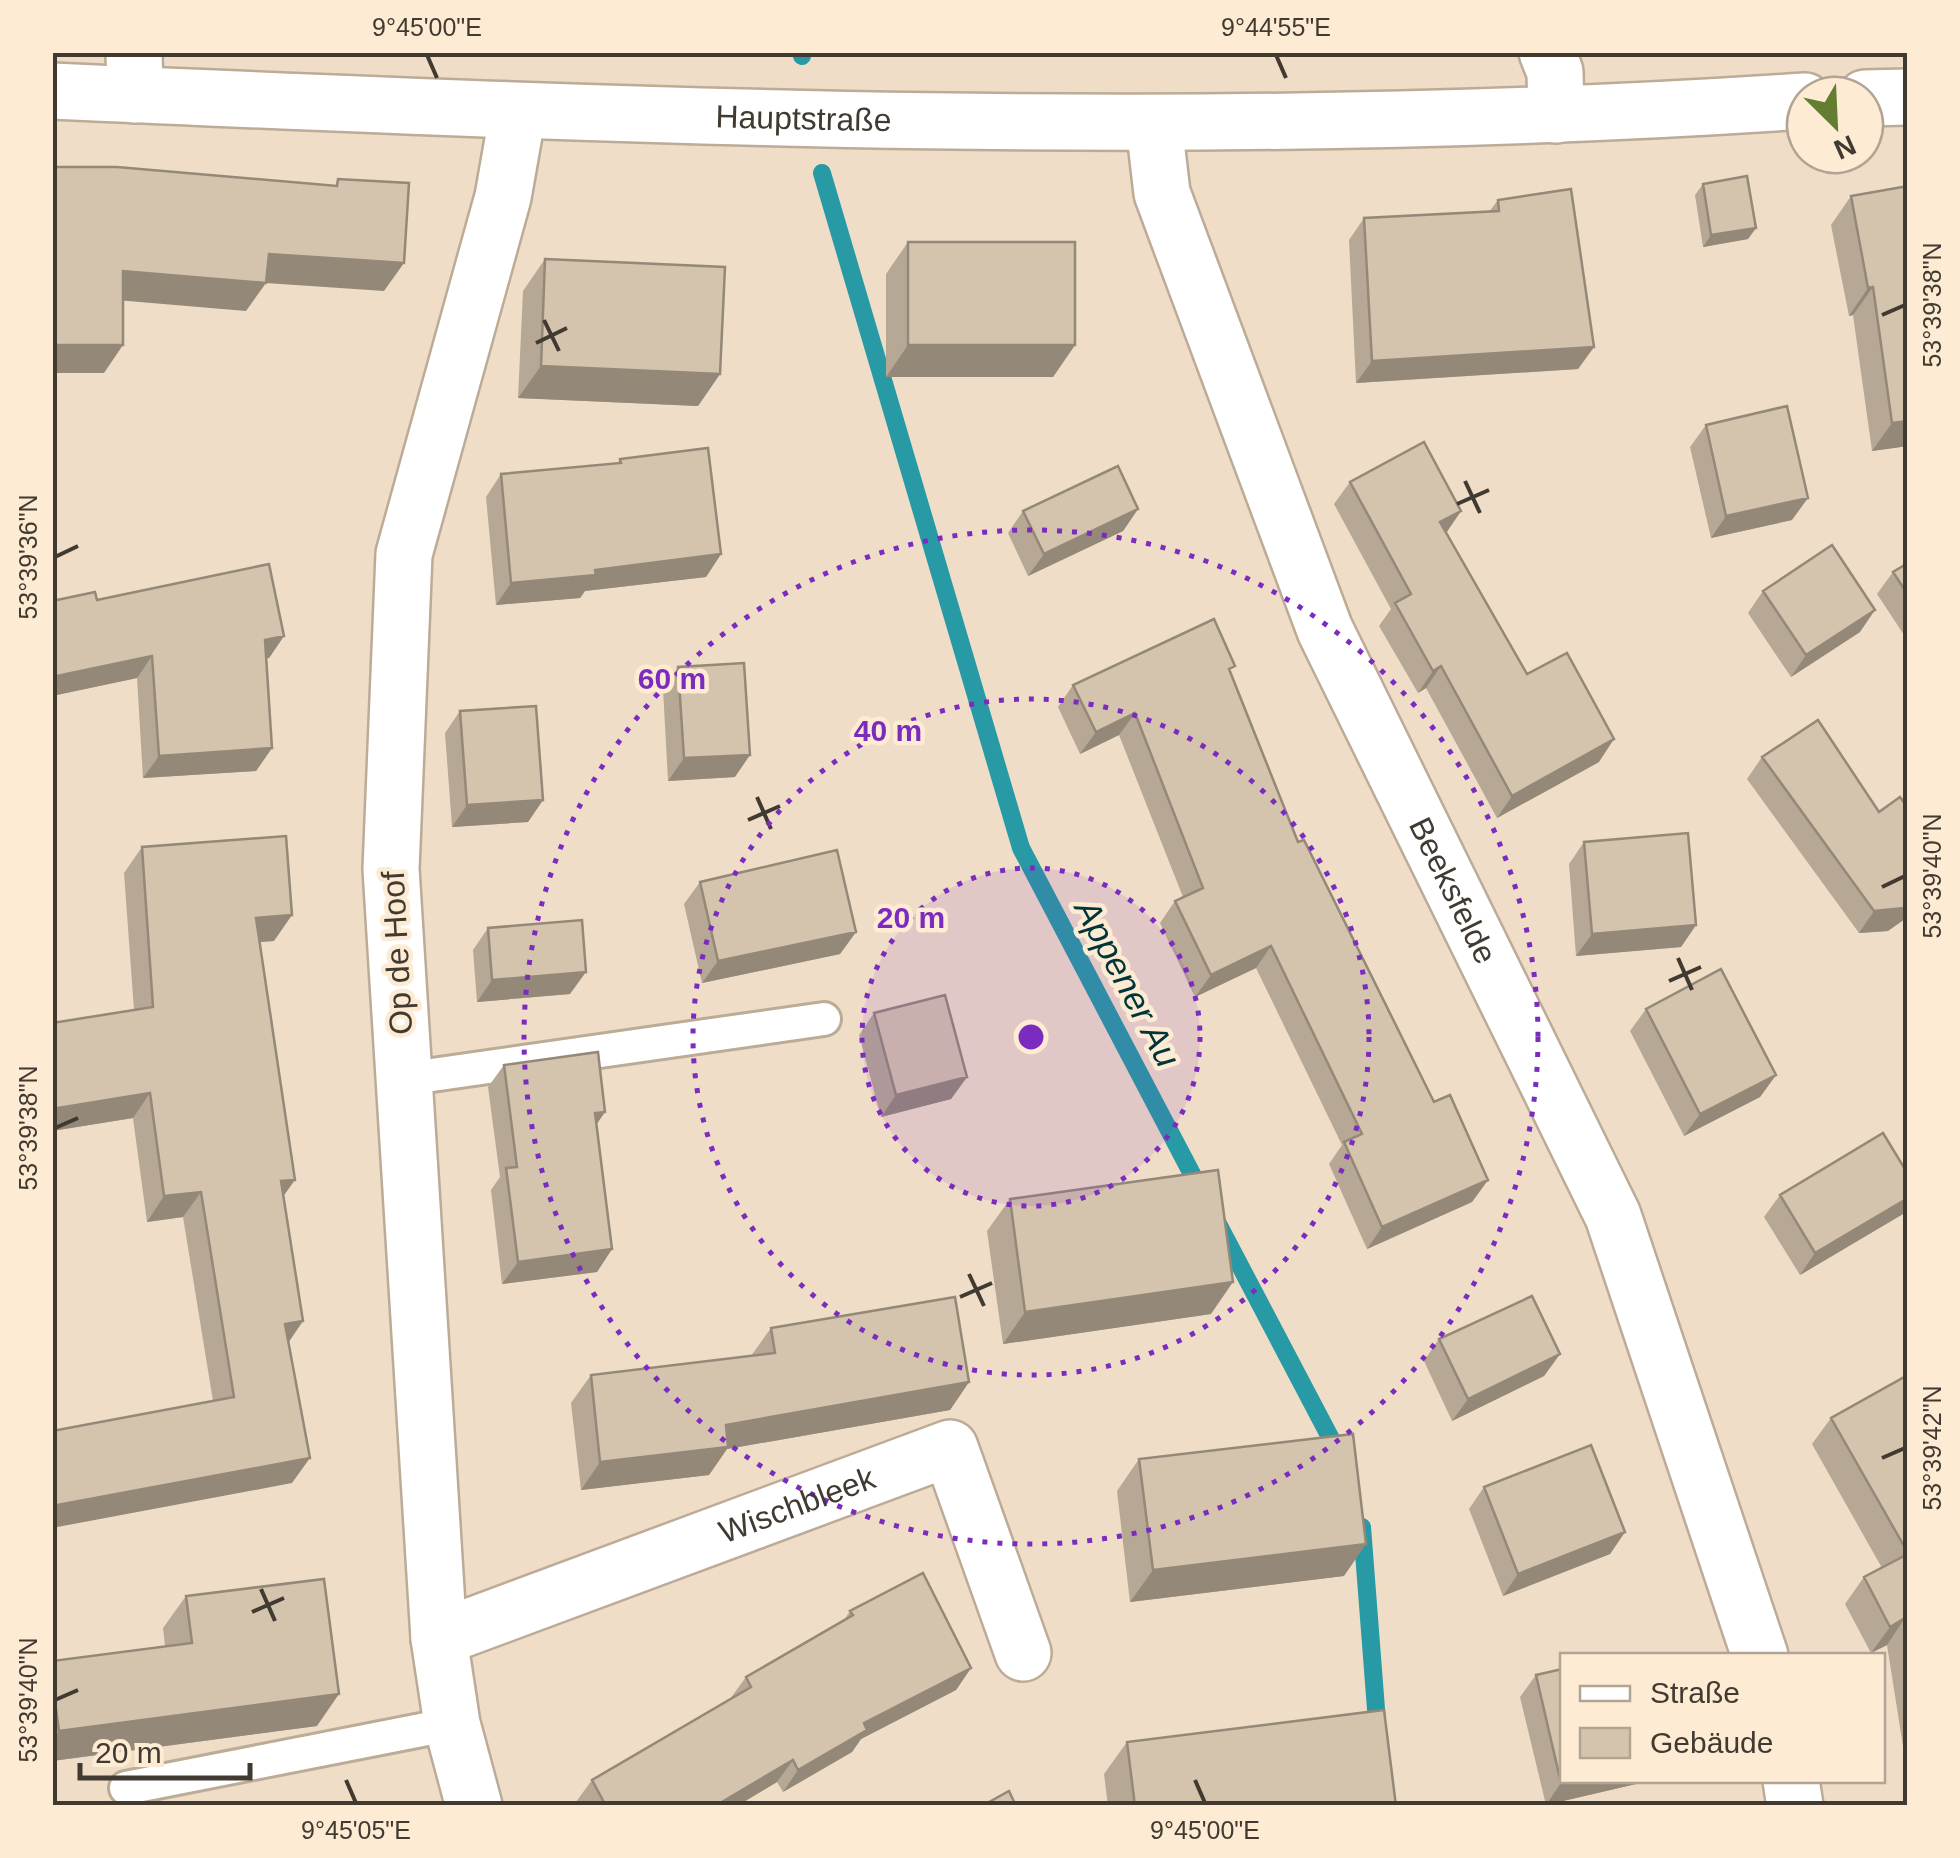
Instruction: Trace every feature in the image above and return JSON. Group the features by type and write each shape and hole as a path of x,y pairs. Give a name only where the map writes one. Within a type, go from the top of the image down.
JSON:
{"street":[{"path":"1547,52 1555,72 1556,115"},
{"name":"Hauptstraße","path":"52,92 134,74 518,112 1154,125 1556,115 1785,102"},
{"name":"Op de Hoof","path":"474,1806 452,1724 440,1638 390,869 404,554 503,196 518,112"},
{"name":"Beeksfelde","path":"1154,125 1162,194 1325,630 1613,1216 1759,1653"},
{"name":"Wischbleek","path":"440,1638 950,1448 1022,1653"}],"lane":[{"path":"404,1080 824,1019"},
{"path":"126,1788 452,1724"}],"building":[{"path":"52,167 117,167 337,186 338,179 409,183 404,263 269,254 266,283 123,271 123,345 52,345"},
{"path":"1747,176 1756,228 1711,235 1703,184"},
{"path":"1908,186 1908,421 1892,423 1873,287 1868,288 1851,196"},
{"path":"1571,189 1594,347 1372,361 1364,218 1499,211 1498,200"},
{"path":"908,242 1075,242 1075,345 908,345"},
{"path":"545,259 725,267 720,374 541,366"},
{"path":"1787,406 1808,498 1726,516 1706,425"},
{"path":"1424,442 1461,511 1440,522 1527,674 1567,653 1614,739 1512,796 1441,666 1433,671 1395,603 1411,594 1350,482"},
{"path":"708,448 721,554 595,570 596,575 511,583 501,474 621,463 620,459"},
{"path":"1118,466 1138,509 1044,554 1023,511"},
{"path":"1832,545 1875,610 1806,655 1763,591"},
{"path":"1908,563 1908,595 1893,572"},
{"path":"269,564 284,636 265,640 272,748 159,756 152,656 52,677 52,601 95,592 97,600"},
{"path":"1214,619 1235,666 1229,669 1298,842 1304,840 1434,1102 1450,1095 1488,1180 1382,1227 1344,1142 1362,1134 1271,946 1211,975 1175,901 1203,888 1135,713 1096,732 1073,685"},
{"path":"744,663 750,755 684,758 678,667"},
{"path":"536,706 543,800 467,805 460,711"},
{"path":"1818,720 1879,812 1900,797 1908,808 1908,906 1904,908 1874,911 1762,757"},
{"path":"1688,833 1696,925 1592,934 1584,842"},
{"path":"286,836 292,915 256,918 295,1180 281,1181 303,1321 285,1324 310,1458 52,1506 52,1431 234,1397 201,1192 164,1196 150,1093 52,1109 52,1023 153,1007 142,847"},
{"path":"837,850 856,932 718,961 700,882"},
{"path":"582,920 586,972 492,980 488,928"},
{"path":"1721,969 1776,1075 1700,1114 1646,1009"},
{"path":"945,995 967,1077 896,1095 874,1013"},
{"path":"598,1052 605,1112 595,1113 612,1249 518,1262 506,1168 517,1167 504,1065"},
{"path":"1883,1133 1908,1174 1908,1198 1815,1253 1780,1195"},
{"path":"1218,1170 1233,1282 1025,1312 1010,1199"},
{"path":"1532,1296 1560,1354 1468,1399 1439,1339"},
{"path":"955,1297 969,1382 726,1425 728,1447 600,1462 591,1375 775,1353 771,1328"},
{"path":"1908,1375 1908,1553 1831,1418"},
{"path":"1353,1434 1366,1544 1153,1570 1139,1459"},
{"path":"1591,1445 1625,1532 1518,1574 1484,1487"},
{"path":"1908,1554 1908,1634 1905,1618 1890,1627 1864,1577"},
{"path":"923,1573 971,1668 864,1723 867,1730 798,1770 793,1760 715,1806 606,1806 592,1780 751,1687 746,1677 853,1615 850,1611"},
{"path":"324,1579 339,1694 59,1731 52,1661 192,1643 186,1596"},
{"path":"1560,1669 1560,1779 1536,1675"},
{"path":"1384,1710 1396,1806 1135,1806 1127,1742"},
{"path":"1009,1791 1016,1806 982,1806"}],"waterway":[{"name":"Appener Au","path":"802,56 803,52"},
{"name":"Appener Au","path":"822,173 1021,848 1203,1195"},
{"name":"Appener Au","path":"1217,1222 1340,1456"},
{"name":"Appener Au","path":"1362,1527 1378,1735"}]}
